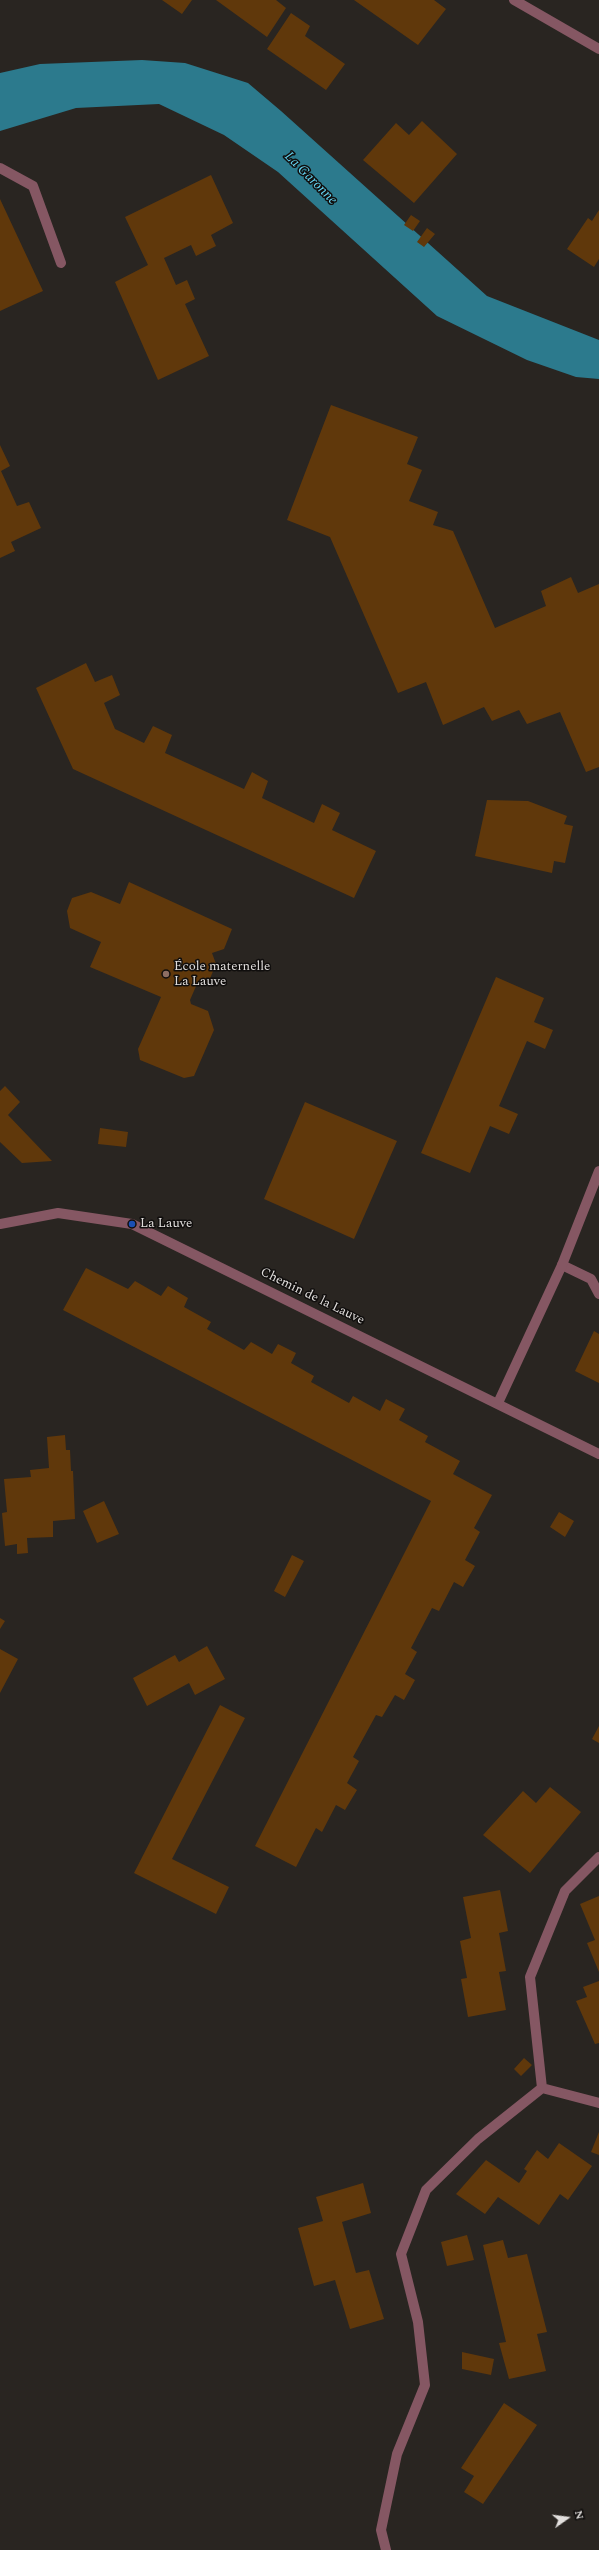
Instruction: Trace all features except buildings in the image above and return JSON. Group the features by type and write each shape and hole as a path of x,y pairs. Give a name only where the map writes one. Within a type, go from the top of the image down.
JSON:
{"street":[{"path":"514,0 599,49"},
{"path":"0,168 33,186 62,263"},
{"path":"498,1403 562,1265 599,1171"},
{"name":"Chemin de la Lauve","path":"0,1224 58,1213 132,1224 599,1454"},
{"path":"562,1265 591,1279 599,1294"},
{"path":"542,2088 530,1977 565,1891 599,1857"},
{"path":"542,2088 599,2103"},
{"path":"386,2550 381,2530 397,2454 426,2386 418,2322 401,2254 426,2190 478,2138 542,2088"}],"water":[{"name":"La Garonne","path":"142,60 185,63 248,83 487,296 599,340 599,379 576,377 527,360 437,316 278,172 224,135 159,104 76,108 0,131 0,73 40,64"}],"place":[{"name":"École maternelle La Lauve","path":"166,974"},
{"name":"La Lauve","path":"132,1224"}]}
